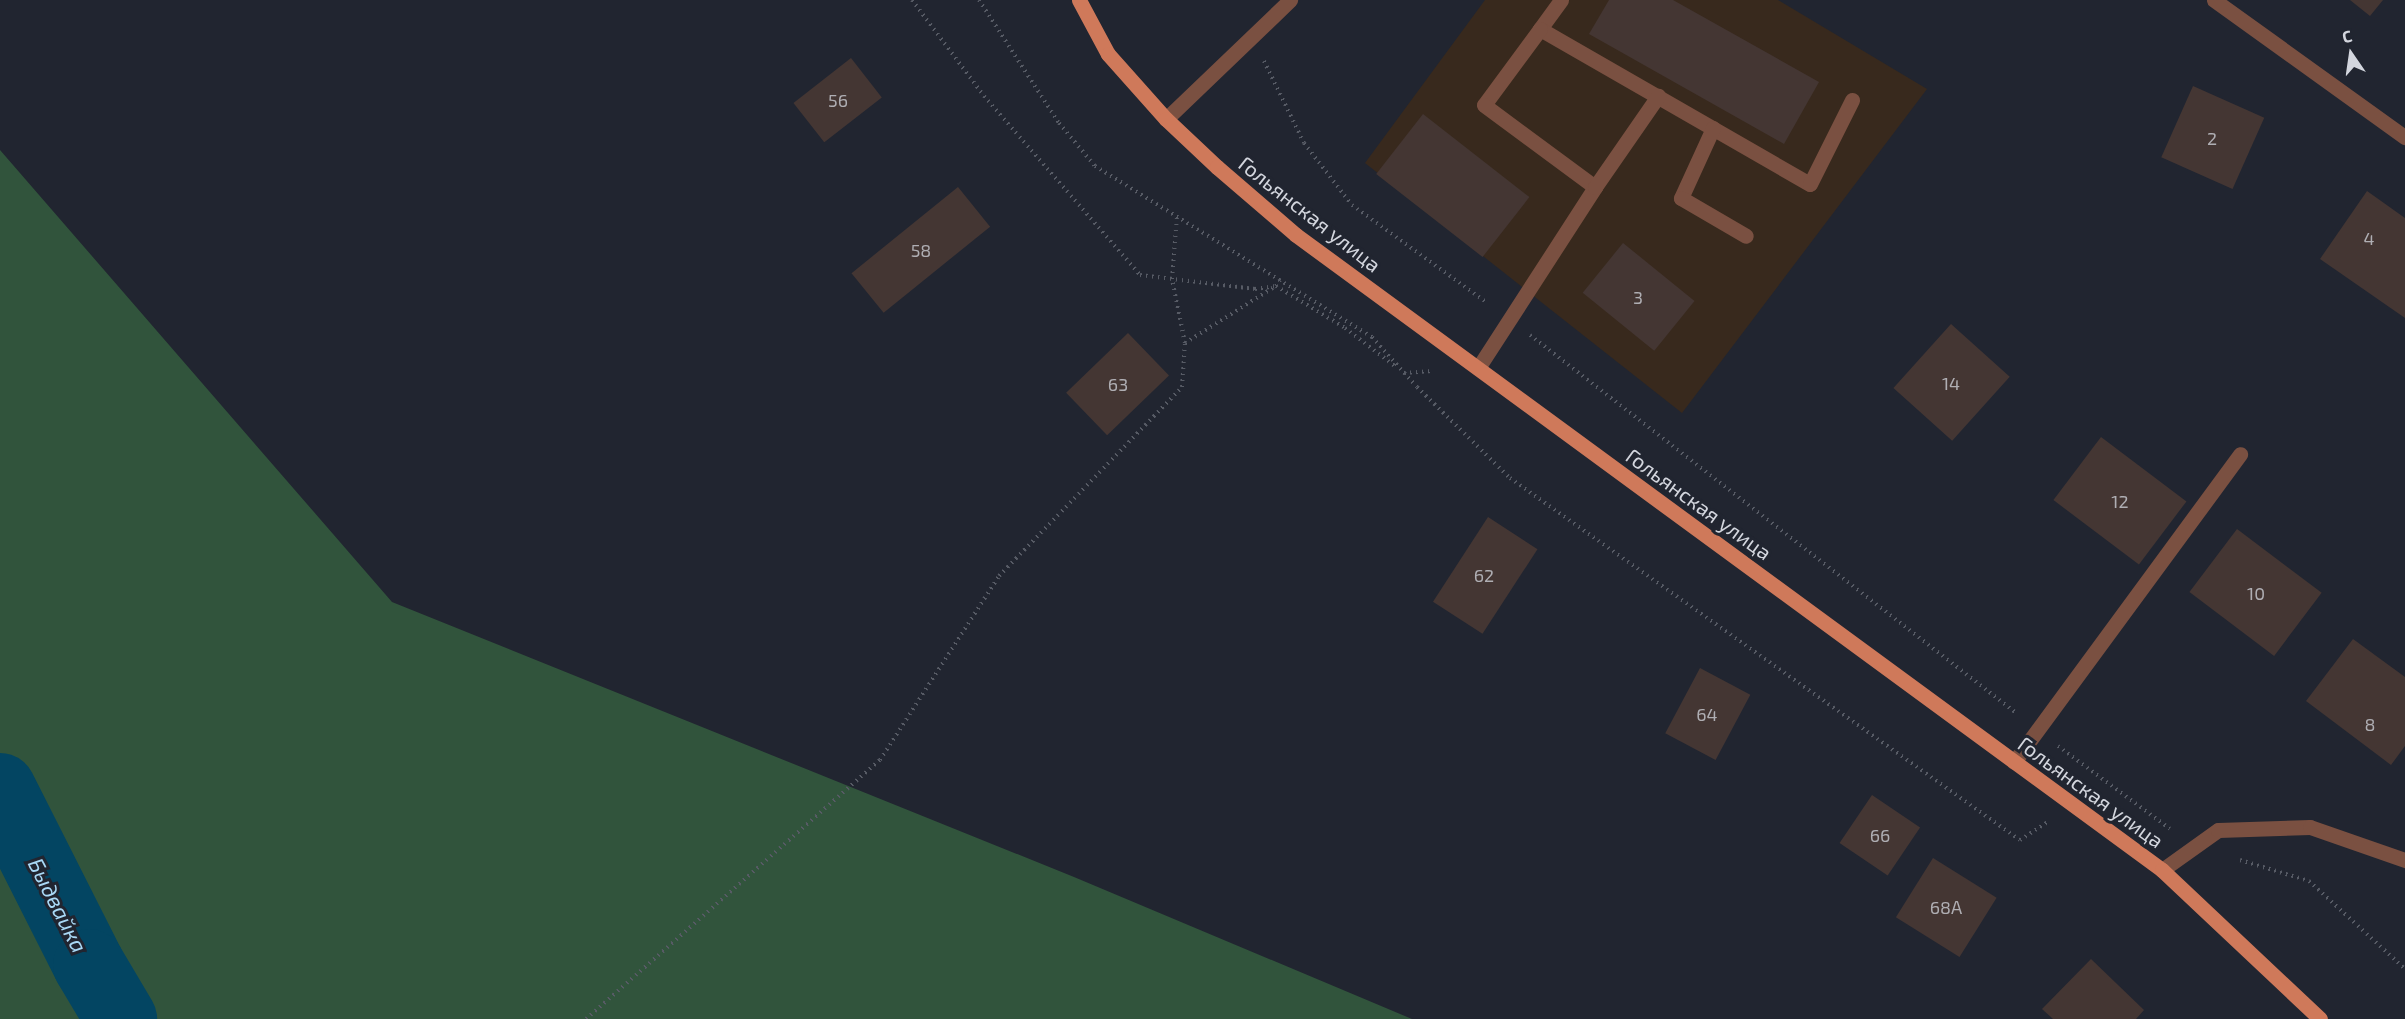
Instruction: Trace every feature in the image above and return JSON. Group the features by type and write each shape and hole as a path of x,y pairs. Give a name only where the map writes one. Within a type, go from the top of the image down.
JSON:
{"main road":[{"name":"Гольянская улица","path":"1079,0 1108,54 1166,119 1217,167 1296,235 2162,870 2320,1019"}],"street":[{"path":"1166,119 1290,0"},
{"path":"1561,0 1484,105 1595,187"},
{"path":"2214,0 2405,137"},
{"path":"1540,29 1810,184 1852,100"},
{"path":"1478,368 1595,187 1658,96"},
{"path":"1713,128 1681,198 1746,236"},
{"path":"2014,762 2240,454"},
{"path":"2162,870 2218,830 2310,827 2405,860"}],"path":[{"path":"912,0 984,96 1140,275 1255,289 1276,286 1345,328 1405,374 1478,368"},
{"path":"979,0 1059,123 1095,166 1372,337 1405,374 1510,478 2020,840"},
{"path":"1252,37 1305,143 1352,205 1509,319 2123,797 2195,846 2309,881 2405,969"},
{"path":"586,1019 880,760 999,576 1182,387 1185,343 1172,279 1177,216"},
{"path":"1185,343 1276,286 1280,280"}],"shaded area":[{"path":"1485,0 1778,0 1927,89 1682,413 1365,163"}],"green space":[{"path":"0,150 392,602 1074,877 1412,1019 0,1019"}],"building":[{"path":"1609,0 1673,0 1819,82 1784,144 1589,34"},
{"path":"2350,0 2383,0 2370,16"},
{"path":"851,58 882,97 824,142 793,103"},
{"path":"2193,86 2264,118 2233,189 2161,157"},
{"path":"1423,114 1529,197 1483,257 1376,174"},
{"path":"958,187 990,227 884,313 852,273"},
{"path":"2367,191 2405,218 2405,318 2320,259"},
{"path":"1623,243 1694,301 1654,351 1583,293"},
{"path":"1951,324 2010,377 1952,441 1893,388"},
{"path":"1128,333 1169,375 1107,435 1066,393"},
{"path":"2101,437 2186,501 2139,564 2053,500"},
{"path":"1488,517 1537,549 1482,634 1433,602"},
{"path":"2237,529 2322,593 2274,656 2189,592"},
{"path":"2353,639 2405,677 2405,746 2391,765 2306,701"},
{"path":"1700,668 1750,695 1716,760 1665,733"},
{"path":"1872,795 1920,827 1888,876 1840,843"},
{"path":"1933,858 1997,898 1960,957 1896,917"},
{"path":"2091,959 2144,1010 2136,1019 2053,1019 2042,1009"}],"waterway":[{"name":"Быдвайка","path":"0,789 89,965 121,1019"}]}
